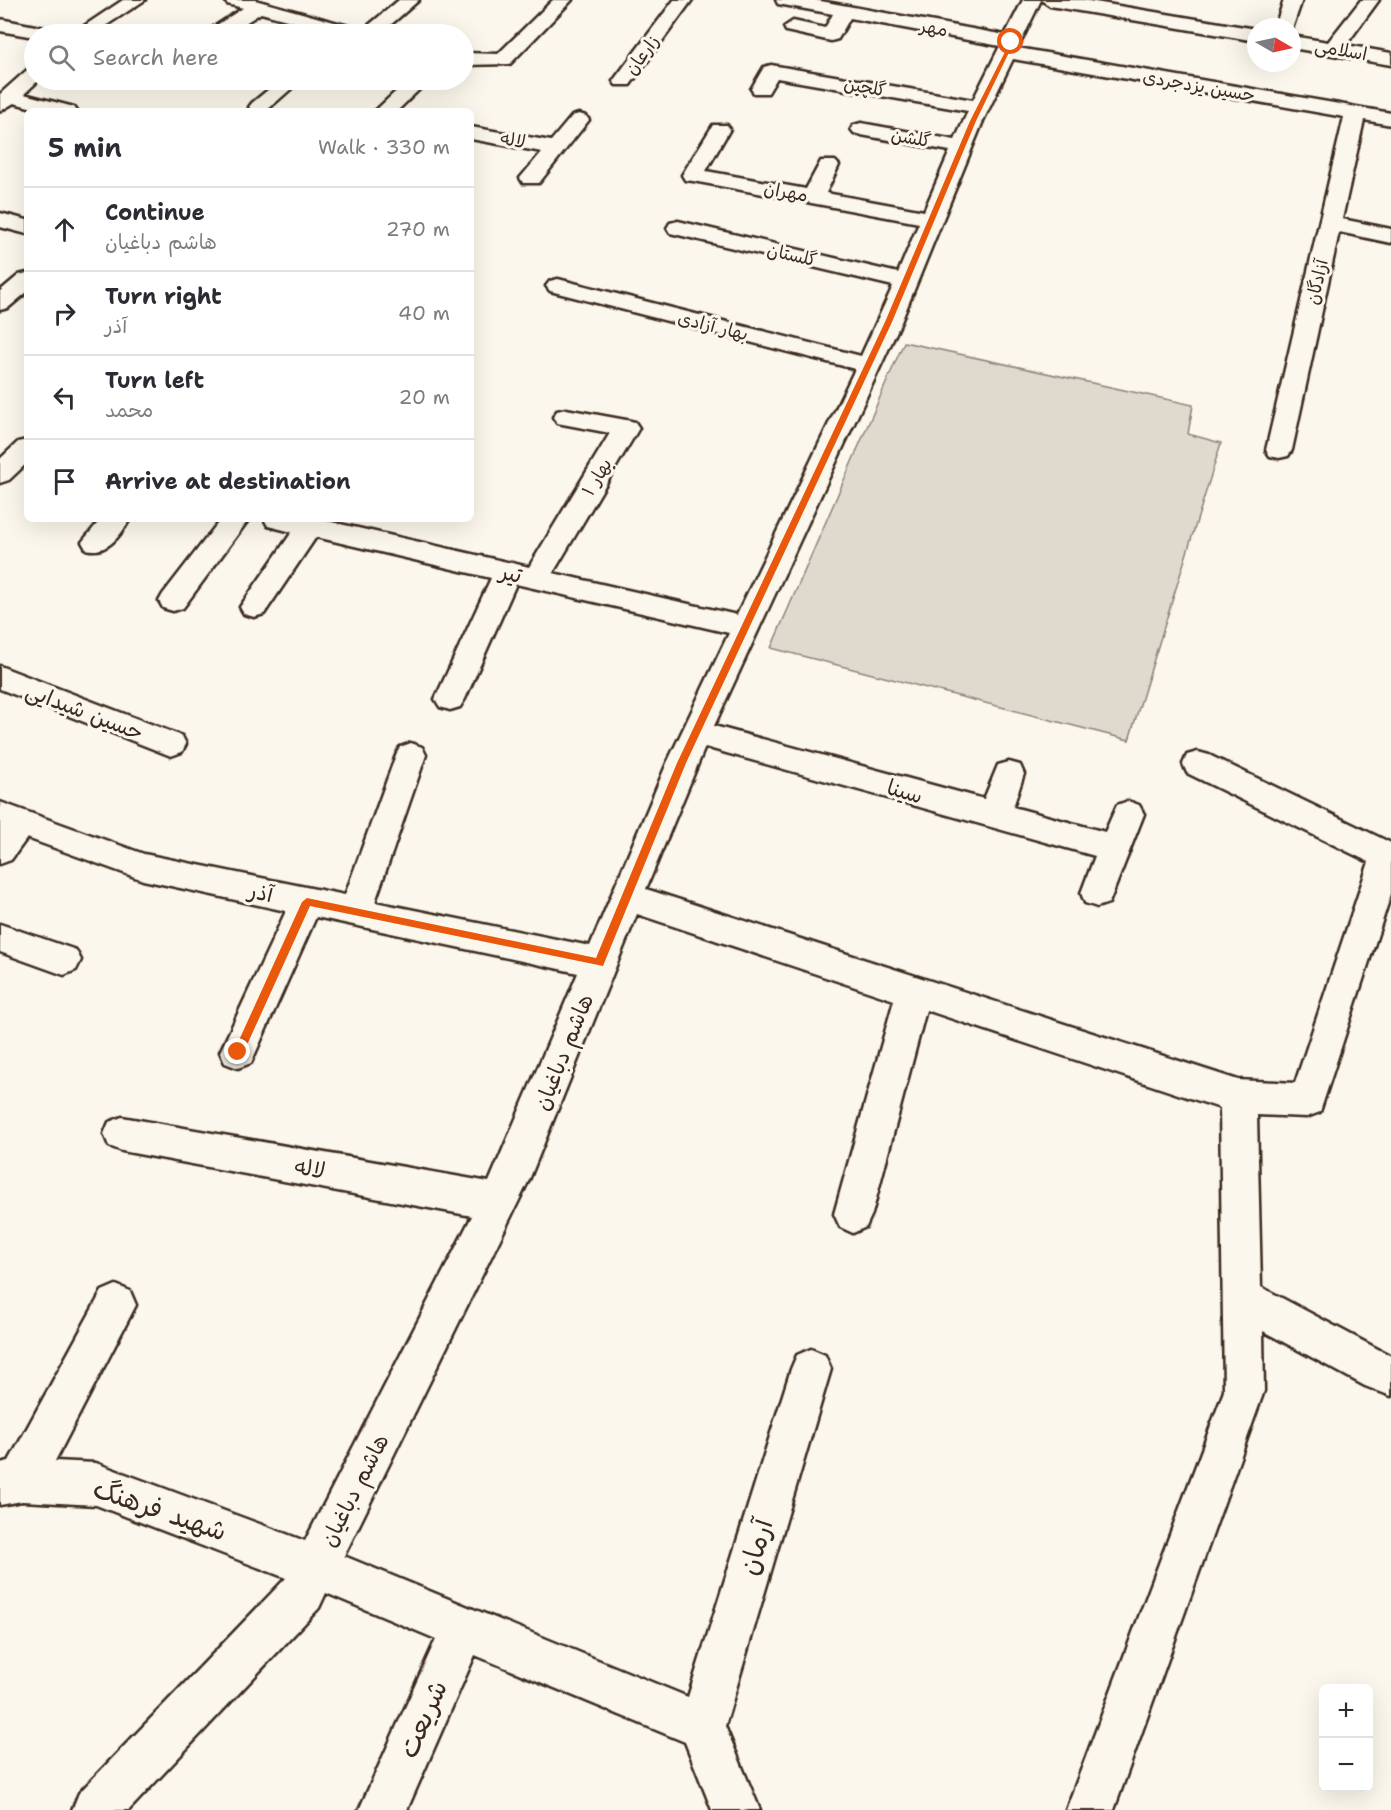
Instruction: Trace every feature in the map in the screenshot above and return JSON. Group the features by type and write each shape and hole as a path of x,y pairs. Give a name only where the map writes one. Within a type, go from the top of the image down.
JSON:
{"street":[{"path":"97,24 136,0"},
{"path":"234,0 315,24"},
{"path":"474,59 503,60 563,0"},
{"name":"زارعان","path":"623,81 683,0"},
{"name":"مهر","path":"785,0 1009,47"},
{"name":"هاشم دباغیان","path":"96,1810 303,1592 316,1567 516,1167 696,733 868,365 979,107 1032,0"},
{"path":"1050,0 1247,33"},
{"path":"1161,19 1167,0"},
{"path":"1287,18 1293,0"},
{"path":"1333,49 1370,0"},
{"path":"379,24 401,1"},
{"path":"232,24 258,7"},
{"path":"793,27 831,35 844,11"},
{"path":"0,25 24,30"},
{"name":"اسلامی","path":"1301,44 1391,59"},
{"name":"حسین یزدجردی","path":"1009,47 1391,119"},
{"name":"گلچین","path":"760,89 771,71 979,107"},
{"path":"5,100 24,83"},
{"path":"259,107 279,90"},
{"path":"388,108 408,90"},
{"path":"5,100 50,108"},
{"name":"آزادگان","path":"1279,450 1355,113"},
{"path":"531,178 579,120"},
{"name":"مهران","path":"720,129 693,175 932,219"},
{"name":"گلشن","path":"861,129 962,147"},
{"name":"لاله","path":"474,134 556,148"},
{"path":"813,197 828,165"},
{"path":"1330,223 1391,236"},
{"name":"گلستان","path":"678,228 905,282"},
{"path":"0,303 24,283"},
{"name":"بهار آزادی","path":"558,286 868,365"},
{"name":"بهار ۱","path":"522,575 626,428 566,417"},
{"path":"96,542 114,522"},
{"path":"173,600 234,522"},
{"path":"254,607 312,523"},
{"name":"تیر","path":"312,523 746,627"},
{"path":"450,699 522,575"},
{"name":"حسین شیدایی","path":"0,677 171,744"},
{"name":"سینا","path":"696,733 1113,848"},
{"path":"355,912 411,754"},
{"path":"627,897 1238,1096 1307,1100 1387,856 1198,764"},
{"path":"994,815 1010,774"},
{"path":"1097,893 1128,814"},
{"path":"0,851 10,819"},
{"name":"آذر","path":"10,819 143,867 599,963"},
{"path":"238,1052 307,902"},
{"path":"0,938 64,960"},
{"path":"853,1214 914,990"},
{"path":"1090,1810 1244,1392 1238,1096"},
{"name":"لاله","path":"122,1134 498,1202"},
{"path":"1242,1298 1378,1372 1391,1376"},
{"path":"11,1482 116,1305"},
{"name":"آرمان","path":"702,1726 811,1369"},
{"name":"شهید فرهنگ","path":"11,1482 96,1484 316,1567 702,1726"},
{"name":"شریعت","path":"383,1810 464,1628"},
{"path":"702,1726 736,1810"}],"shaded area":[{"path":"904,342 1193,405 1188,434 1221,443 1129,740 771,648"}],"route":[{"path":"238,1052 307,902 599,963 682,763 889,322 973,121 1011,42"}]}
